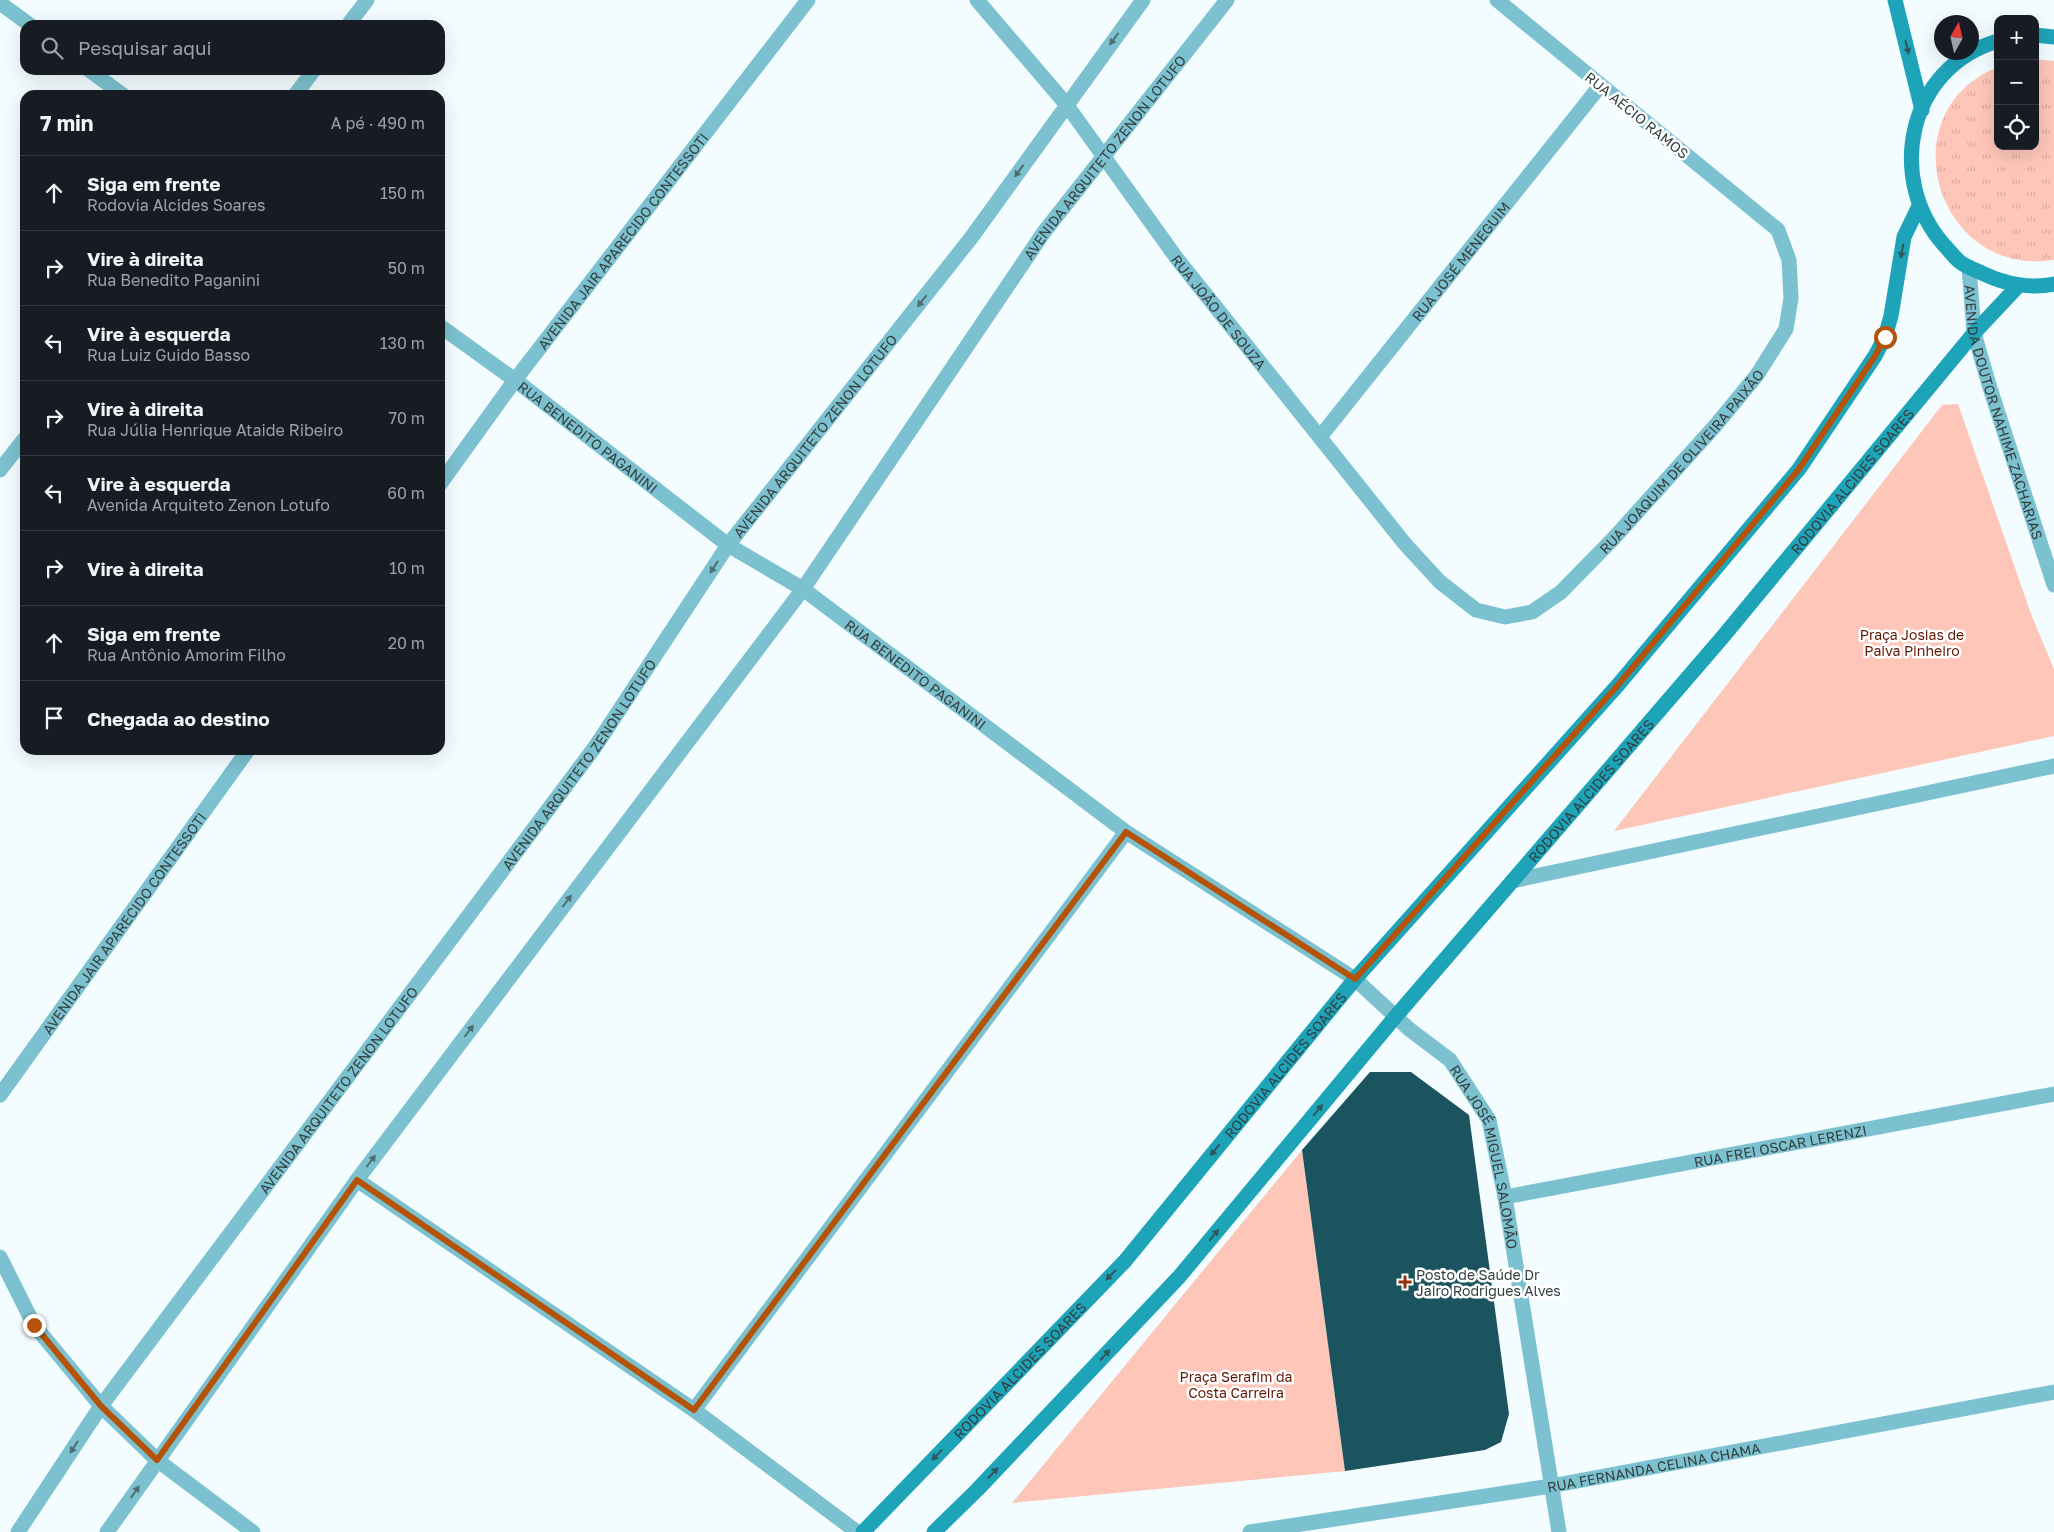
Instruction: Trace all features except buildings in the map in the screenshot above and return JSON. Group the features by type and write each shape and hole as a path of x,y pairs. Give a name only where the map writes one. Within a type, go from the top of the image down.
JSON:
{"main road":[{"path":"1895,0 1922,110"},
{"path":"2039,35 2054,37"},
{"path":"1994,43 1968,54 1949,69 1933,88 1913,132 1910,156 1912,180 1919,206 1931,230 1960,262 1993,278 2019,285 2054,284"},
{"name":"RODOVIA ALCIDES SOARES","path":"863,1532 1125,1260 1355,979 1618,685 1799,469 1875,356 1885,337 1891,316 1904,237 1919,206"},
{"name":"RODOVIA ALCIDES SOARES","path":"934,1532 984,1483 1179,1277 1396,1016 1721,639 1974,332 2019,285"}],"street":[{"path":"352,20 367,0"},
{"name":"AVENIDA JAIR APARECIDO CONTESSOTI","path":"445,477 515,380 808,0"},
{"name":"RUA JOÃO DE SOUZA","path":"977,0 1066,104 1178,260 1405,544 1440,582 1476,610"},
{"name":"AVENIDA ARQUITETO ZENON LOTUFO","path":"18,1532 101,1406 595,747 728,546 971,238 1143,0"},
{"name":"AVENIDA ARQUITETO ZENON LOTUFO","path":"107,1532 357,1180 803,589 1044,232 1228,0"},
{"name":"RUA AÉCIO RAMOS","path":"1497,0 1778,230"},
{"path":"0,3 23,20"},
{"path":"96,75 116,90"},
{"path":"299,90 310,75"},
{"name":"RUA JOSÉ MENEGUIM","path":"1320,437 1600,86"},
{"name":"RUA JOAQUIM DE OLIVEIRA PAIXÃO","path":"1476,610 1505,617 1532,612 1561,592 1613,539 1702,440 1757,375 1786,329 1788,321 1791,298 1789,260 1778,230"},
{"name":"AVENIDA DOUTOR NAHIME ZACHARIAS","path":"1969,266 1974,332 2054,585"},
{"name":"RUA BENEDITO PAGANINI","path":"445,330 515,380 728,546 803,589 1126,832 1355,979 1396,1016"},
{"path":"0,470 20,444"},
{"name":"AVENIDA JAIR APARECIDO CONTESSOTI","path":"0,1095 244,755"},
{"path":"1512,881 2054,766"},
{"path":"694,1410 1126,832"},
{"name":"RUA JOSÉ MIGUEL SALOMÃO","path":"1396,1016 1409,1029 1450,1060 1489,1120 1505,1197 1559,1532"},
{"name":"RUA FREI OSCAR LERENZI","path":"1505,1197 2054,1094"},
{"path":"357,1180 694,1410 857,1532"},
{"path":"0,1257 34,1325 101,1406 157,1460 253,1532"},
{"name":"RUA FERNANDA CELINA CHAMA","path":"1250,1532 1551,1486 2054,1392"}],"green space":[{"path":"2039,59 2054,61 2054,260 2013,259 1979,243 1955,218 1940,186 1936,152 1943,118 1964,88 1994,69 1994,150 2039,150"},
{"name":"Praça Josias de Paiva Pinheiro","path":"1958,404 2031,614 2054,669 2054,736 1614,831 1942,405"},
{"name":"Praça Serafim da Costa Carreira","path":"1302,1150 1345,1471 1012,1503"}],"place":[{"name":"Posto de Saúde Dr Jairo Rodrigues Alves","path":"1405,1282"}],"route":[{"path":"34,1325 101,1406 157,1460 357,1180 694,1410 1126,832 1355,979 1618,685 1799,469 1875,356 1885,337"}]}
